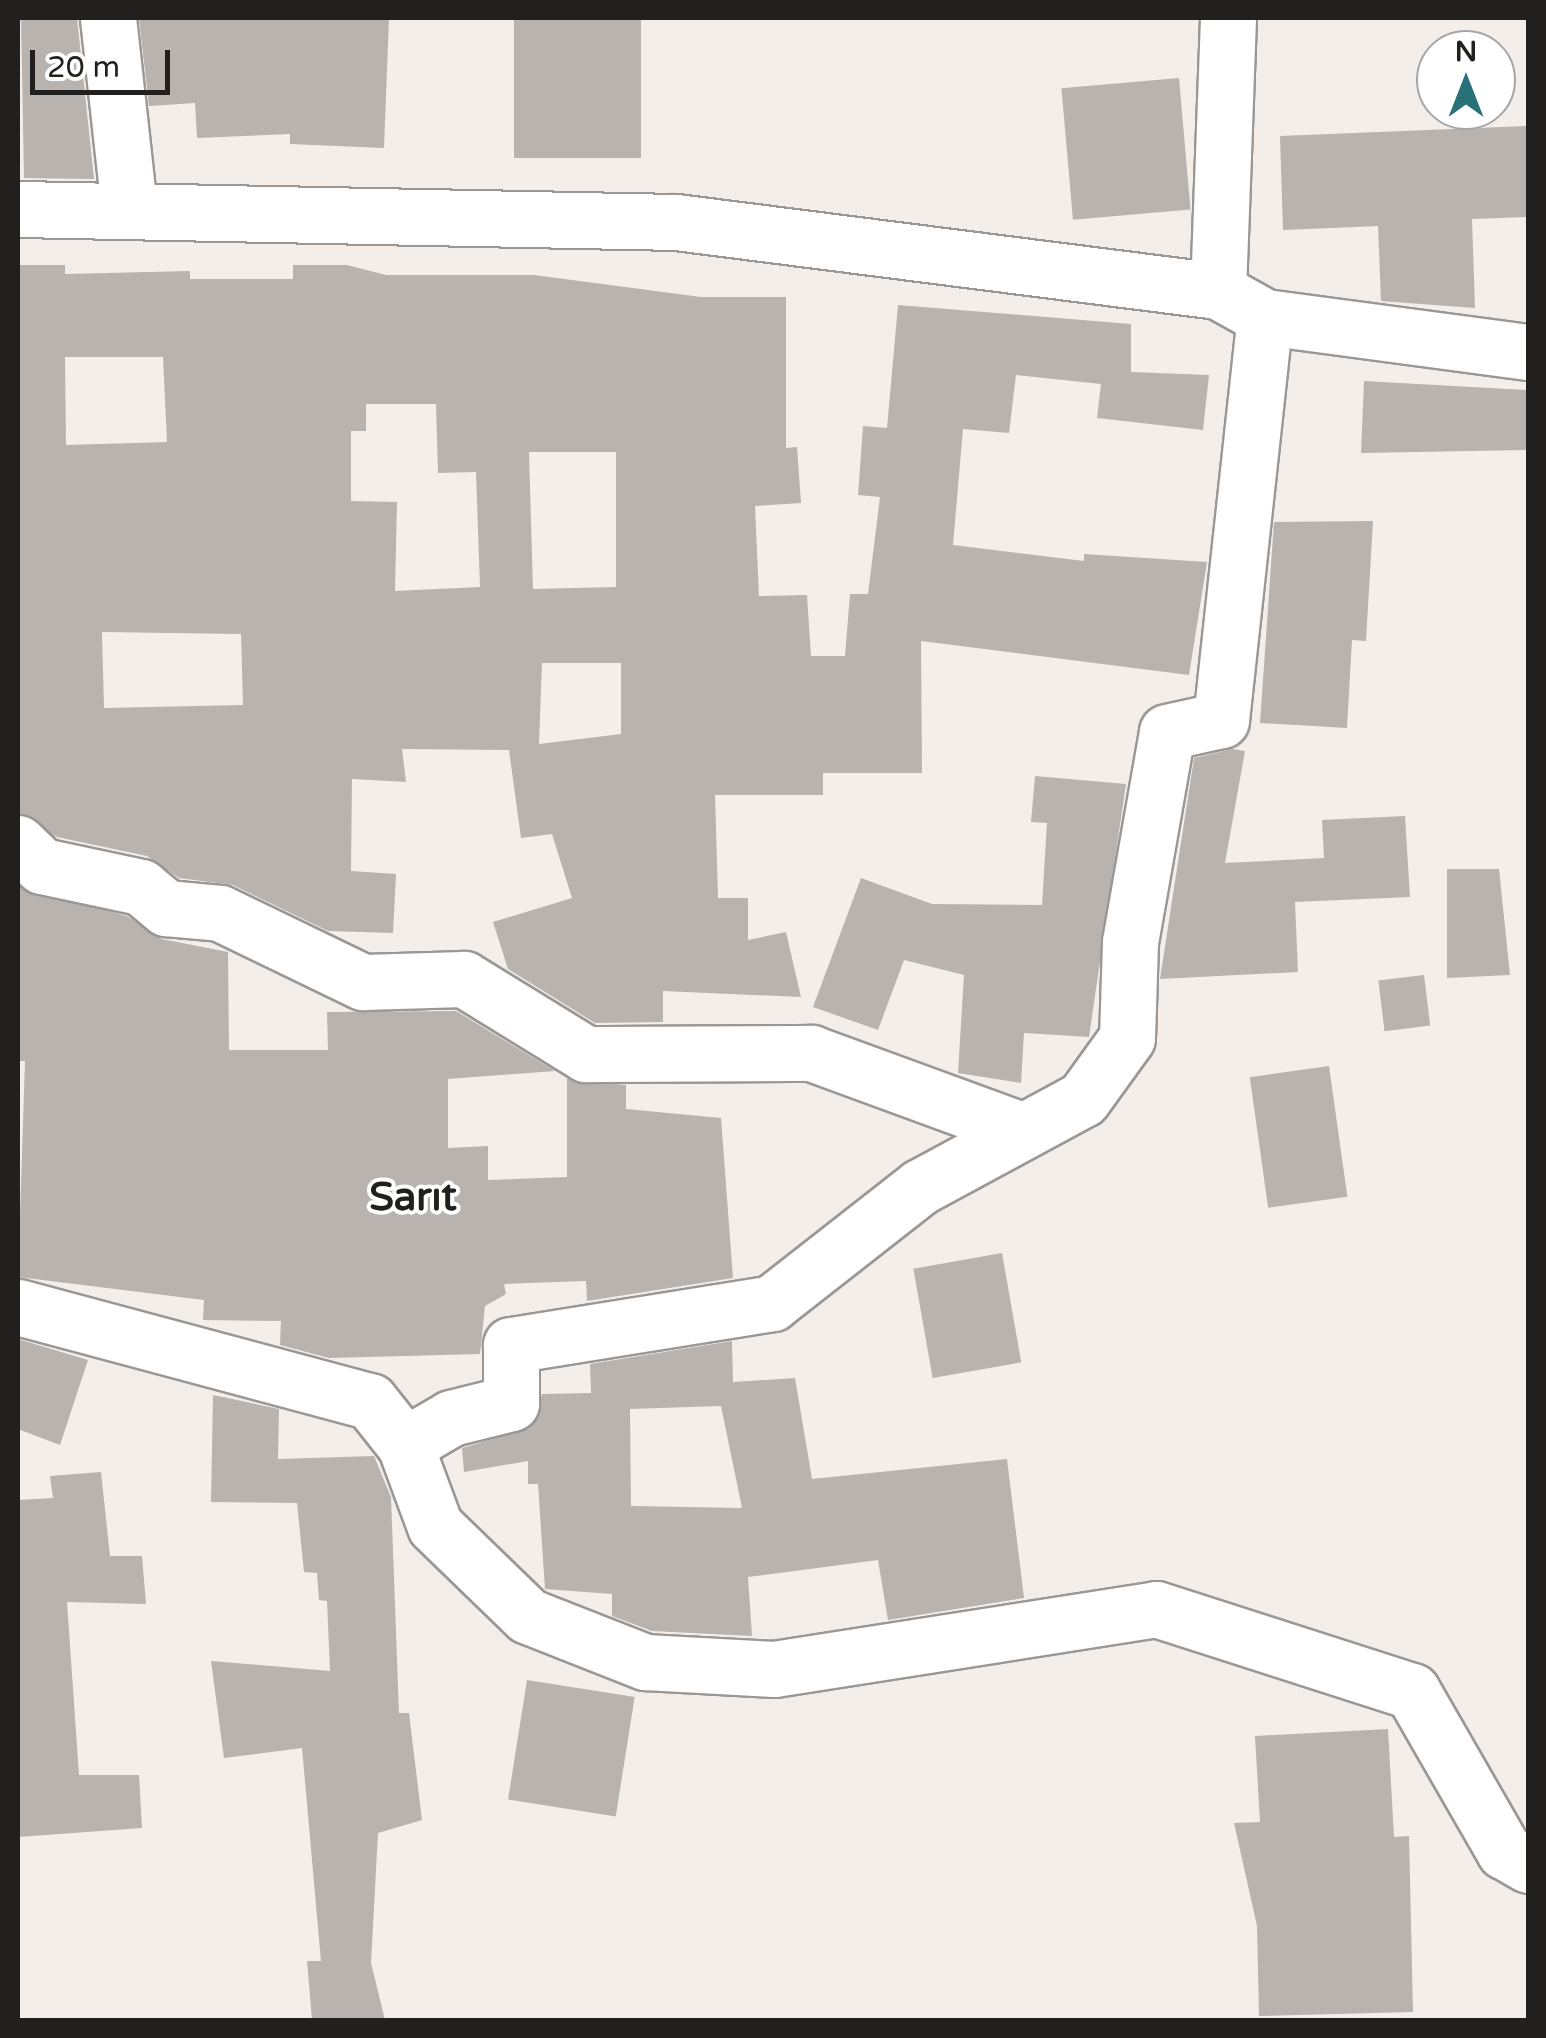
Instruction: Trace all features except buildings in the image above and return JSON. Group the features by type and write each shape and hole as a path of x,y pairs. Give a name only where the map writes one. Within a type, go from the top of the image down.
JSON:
{"street":[{"path":"108,18 129,208"},
{"path":"1218,291 1228,18"},
{"path":"18,208 676,222 1218,291 1265,318 1528,352"},
{"path":"405,1444 451,1418 511,1403 511,1345 772,1302 920,1187 1016,1128 1083,1099 1126,1038 1130,942 1167,732 1221,720 1265,318"},
{"path":"18,843 42,866 142,887 166,908 220,913 363,982 464,978 586,1054 811,1054 1016,1128"},
{"path":"18,1307 370,1400 405,1444 435,1526 528,1616 644,1662 774,1669 1156,1609 1412,1690 1504,1851 1528,1865"}],"district":[{"name":"Sarıt","path":"413,1197"}]}
